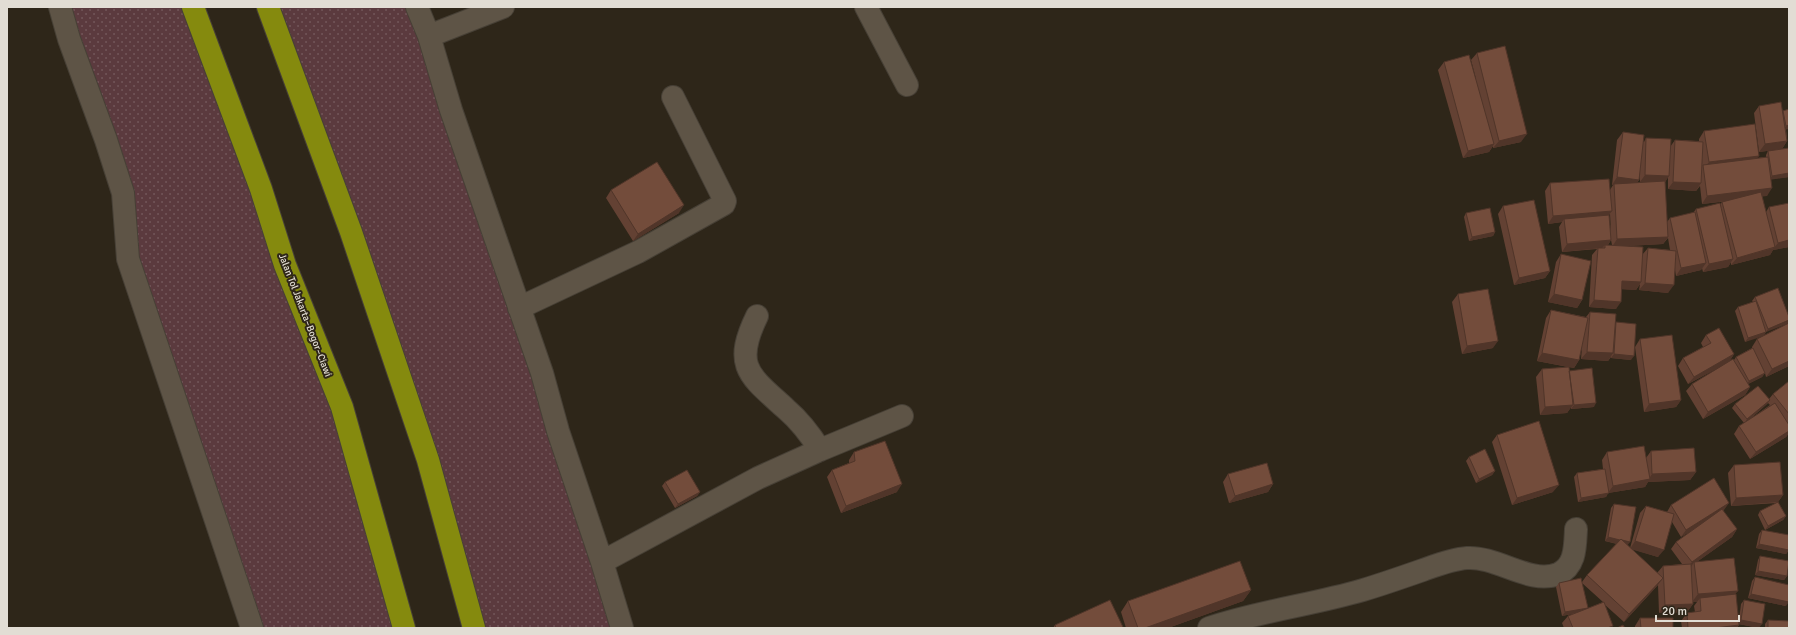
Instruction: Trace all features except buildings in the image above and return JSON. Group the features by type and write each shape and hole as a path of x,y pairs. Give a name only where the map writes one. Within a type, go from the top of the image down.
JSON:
{"highway":[{"name":"Jalan Tol Jakarta–Bogor–Ciawi","path":"193,7 260,189 285,264 342,407 404,628"},
{"path":"268,7 350,232 428,460 474,628"}],"street":[{"path":"60,7 123,194 128,259 252,628"},
{"path":"417,7 429,36 451,110 542,373 558,431 602,562 622,628"},
{"path":"429,36 503,7"},
{"path":"866,7 907,85"},
{"path":"519,308 638,252 724,204 725,201 673,97"},
{"path":"757,316 748,335 745,346 747,365 752,376 764,390 806,428 820,450"},
{"path":"602,562 729,493 820,450 902,416"},
{"path":"1209,628 1246,617 1362,590 1452,560 1480,558 1498,562 1532,575 1543,577 1558,574 1567,568 1573,559 1576,529"}],"shaded area":[{"path":"61,7 193,7 237,127 404,628 252,628 128,259 123,193"},
{"path":"266,7 419,7 622,628 474,628"}]}
